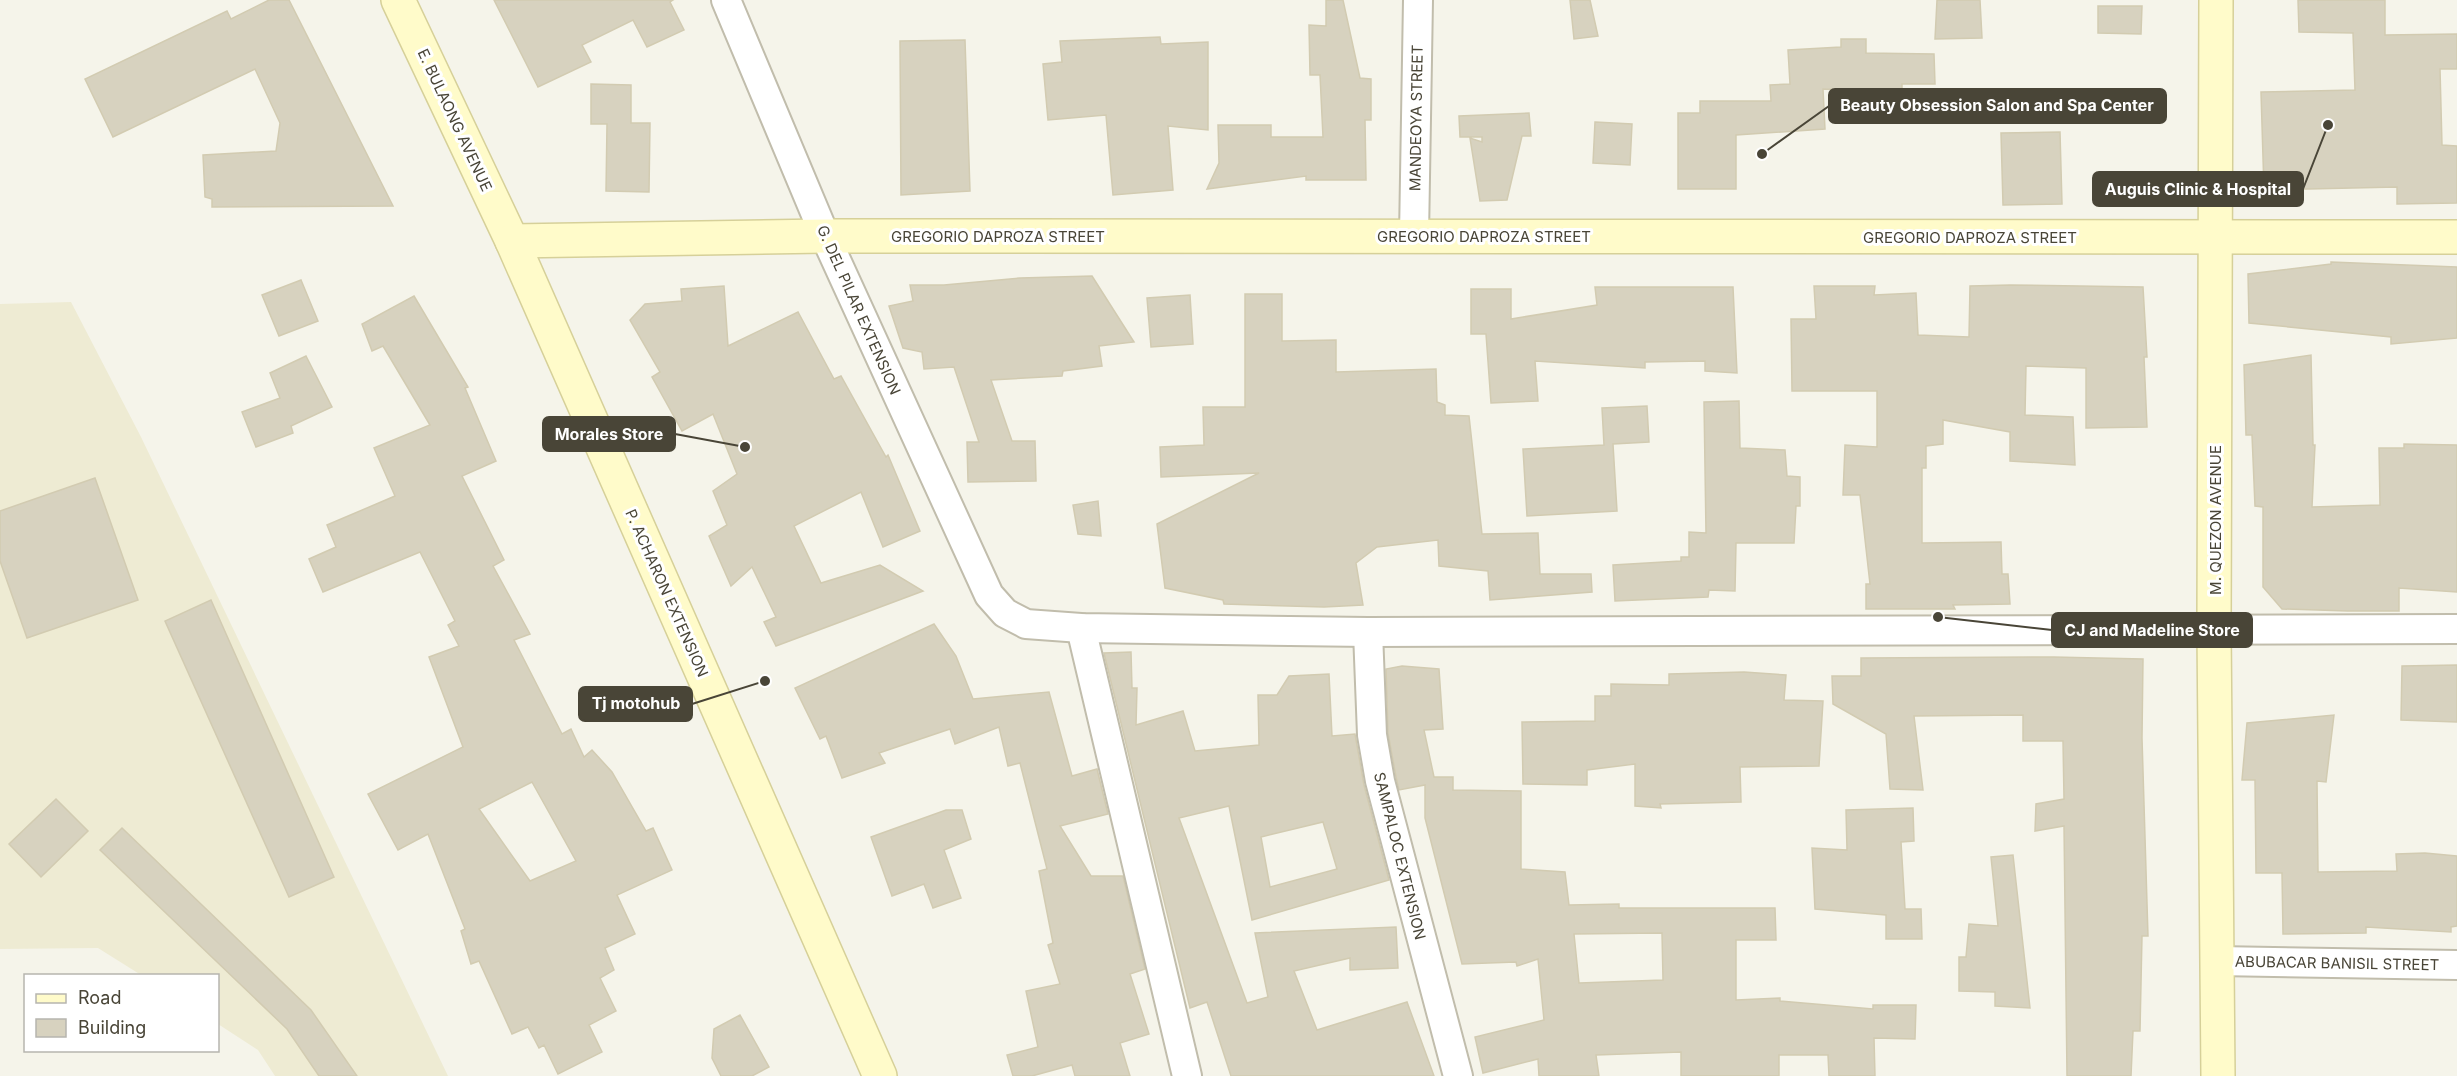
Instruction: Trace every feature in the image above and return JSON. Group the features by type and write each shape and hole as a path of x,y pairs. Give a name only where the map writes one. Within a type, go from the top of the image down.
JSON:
{"street":[{"name":"E. BULAONG AVENUE","path":"398,0 512,241"},
{"name":"G. DEL PILAR EXTENSION","path":"726,0 825,236 989,595 1005,613 1026,624 1081,628"},
{"name":"MANDEOYA STREET","path":"1414,236 1418,0"},
{"name":"M. QUEZON AVENUE","path":"2216,0 2214,629 2218,1076"},
{"name":"GREGORIO DAPROZA STREET","path":"512,241 825,236 2457,237"},
{"name":"P. ACHARON EXTENSION","path":"512,241 880,1076"},
{"path":"1187,1076 1081,628 1368,632 2457,629"},
{"name":"SAMPALOC EXTENSION","path":"1368,632 1372,735 1380,781 1458,1076"},
{"name":"ABUBACAR BANISIL STREET","path":"2217,961 2457,965"}],"shaded area":[{"path":"71,302 141,437 448,1076 275,1076 258,1050 219,1025 219,974 139,974 98,948 0,949 0,304"}],"building":[{"path":"269,0 289,0 393,206 212,207 212,199 205,197 203,155 276,151 280,123 255,69 113,137 85,79 227,11 231,19"},
{"path":"494,0 673,0 670,2 684,30 647,47 633,20 582,45 591,62 538,87"},
{"path":"1326,0 1343,0 1360,78 1371,79 1371,120 1365,120 1366,180 1306,180 1306,176 1207,189 1219,163 1218,125 1271,125 1271,137 1323,137 1320,75 1310,75 1309,25 1326,26"},
{"path":"1570,0 1590,0 1598,36 1574,39"},
{"path":"1937,0 1980,0 1982,38 1935,39"},
{"path":"2298,0 2385,0 2385,35 2457,34 2457,69 2440,69 2442,145 2457,146 2457,203 2397,204 2397,187 2264,190 2261,92 2355,90 2353,33 2299,32"},
{"path":"2098,6 2142,6 2141,34 2098,33"},
{"path":"1160,37 1161,44 1208,42 1208,130 1168,126 1173,190 1113,195 1106,115 1048,120 1043,64 1062,62 1060,41"},
{"path":"1841,39 1866,39 1866,53 1934,54 1935,84 1902,84 1902,92 1823,89 1825,129 1736,135 1736,189 1678,189 1678,113 1700,113 1700,101 1771,101 1770,85 1790,84 1788,50 1841,47"},
{"path":"965,40 970,191 901,195 900,41"},
{"path":"591,84 631,85 631,123 650,123 649,192 606,191 607,124 591,124"},
{"path":"1529,113 1531,136 1522,136 1507,200 1480,201 1470,138 1482,142 1482,137 1460,137 1459,116"},
{"path":"1595,122 1632,124 1630,165 1593,163"},
{"path":"2060,132 2062,204 2003,205 2001,133"},
{"path":"2331,262 2457,267 2457,338 2391,344 2391,337 2249,323 2248,274 2331,264"},
{"path":"1092,276 1134,342 1099,346 1102,366 1063,371 1062,376 991,380 1012,441 1035,441 1036,481 968,482 967,442 979,442 954,367 924,369 922,352 903,348 889,306 913,301 910,285"},
{"path":"301,280 318,321 279,336 262,295"},
{"path":"724,286 728,346 798,312 834,379 841,376 886,457 888,455 920,531 883,547 861,492 794,526 821,583 880,565 923,591 776,646 764,622 776,617 752,567 731,586 709,536 727,525 713,491 737,474 713,414 682,431 652,377 660,372 630,320 645,304 682,301 681,289"},
{"path":"1814,286 1875,286 1874,295 1916,293 1918,335 1969,337 1970,286 2143,287 2147,357 2144,357 2147,427 2086,428 2086,368 2026,366 2025,415 2073,417 2075,465 2010,461 2010,432 1943,420 1943,444 1926,446 1926,468 1922,468 1922,543 2001,542 2002,574 2008,574 2010,604 1953,605 1955,609 1866,609 1866,584 1870,584 1860,495 1843,495 1845,445 1877,447 1877,391 1792,391 1791,319 1816,319"},
{"path":"1595,287 1733,287 1737,373 1705,371 1705,361 1645,362 1645,368 1535,361 1538,401 1491,403 1486,334 1471,334 1471,289 1511,289 1511,319 1597,305"},
{"path":"1245,294 1282,294 1282,341 1336,340 1336,372 1436,369 1437,402 1445,405 1445,415 1469,416 1482,534 1538,533 1540,574 1591,574 1592,592 1490,600 1488,571 1439,566 1438,540 1377,547 1356,563 1363,605 1324,607 1224,604 1223,600 1165,588 1157,524 1259,473 1161,477 1160,447 1204,445 1203,407 1245,407"},
{"path":"1190,295 1193,344 1151,347 1147,298"},
{"path":"414,296 468,387 465,388 496,461 462,476 504,560 493,566 530,634 514,640 562,734 571,729 584,757 592,750 612,772 646,831 653,828 672,870 617,895 635,934 605,948 614,970 600,978 616,1011 589,1025 602,1052 558,1074 544,1045 539,1048 528,1027 512,1034 479,961 471,964 461,931 465,929 428,834 398,850 368,794 463,747 429,657 459,646 448,625 455,621 420,552 323,592 309,559 336,547 327,525 395,496 374,448 430,425 383,346 372,351 362,324","holes":["532,782 576,861 530,881 479,809"]},
{"path":"2311,355 2313,445 2315,445 2312,507 2380,505 2379,448 2404,448 2404,444 2457,445 2457,592 2399,588 2399,611 2348,611 2282,609 2263,587 2263,507 2255,506 2252,435 2246,435 2244,365"},
{"path":"306,356 332,407 291,426 293,433 256,447 242,412 280,398 270,373"},
{"path":"1739,401 1740,448 1785,450 1787,476 1800,477 1800,506 1796,506 1794,543 1736,543 1735,591 1709,590 1708,597 1615,601 1613,565 1681,561 1681,557 1689,557 1689,532 1706,533 1704,402"},
{"path":"1647,406 1649,442 1613,444 1617,511 1527,516 1523,449 1604,445 1602,408"},
{"path":"95,478 138,600 27,638 0,561 0,511"},
{"path":"1098,501 1101,536 1078,534 1073,505"},
{"path":"211,600 334,877 289,897 165,621"},
{"path":"934,624 956,656 973,699 1049,692 1072,776 1097,769 1108,814 1060,826 1091,876 1123,876 1145,969 1130,974 1149,1034 1120,1043 1130,1076 1075,1076 1072,1065 1032,1076 1013,1076 1007,1055 1038,1047 1026,991 1060,984 1048,945 1053,943 1039,871 1047,869 1020,763 1008,766 999,727 955,744 950,729 879,753 885,763 842,778 826,736 820,739 795,688"},
{"path":"1131,652 1132,688 1137,688 1136,725 1183,711 1195,751 1259,745 1258,695 1277,695 1289,676 1329,674 1332,736 1355,734 1364,785 1389,880 1252,920 1229,806 1179,818 1247,1003 1268,997 1255,933 1396,927 1398,968 1350,970 1350,958 1294,971 1317,1030 1407,1002 1434,1076 1231,1076 1207,1002 1190,1008 1104,653","holes":["1323,822 1337,869 1270,887 1261,837"]},
{"path":"1861,658 2143,659 2142,738 2148,936 2142,936 2140,1031 2133,1031 2131,1076 2067,1076 2064,826 2035,831 2036,804 2064,799 2063,741 2023,741 2023,715 1914,716 1923,790 1890,789 1886,734 1833,704 1832,676 1861,676"},
{"path":"2457,665 2457,722 2401,720 2402,666"},
{"path":"1402,666 1439,669 1443,729 1424,730 1434,777 1453,777 1453,790 1521,791 1521,869 1565,872 1569,905 1619,904 1619,908 1775,908 1776,940 1736,940 1736,1000 1780,998 1780,1001 1873,1009 1873,1005 1916,1005 1915,1039 1874,1038 1875,1076 1829,1076 1828,1055 1779,1055 1779,1076 1681,1076 1681,1052 1596,1055 1599,1076 1539,1076 1538,1059 1483,1073 1475,1037 1544,1020 1538,959 1517,966 1516,962 1462,964 1425,818 1425,785 1399,790 1388,733 1386,669","holes":["1662,933 1663,980 1579,983 1574,934"]},
{"path":"1744,672 1786,675 1784,700 1823,701 1819,766 1740,767 1741,802 1660,804 1661,808 1635,806 1635,764 1587,770 1587,785 1523,784 1522,722 1595,721 1595,696 1611,696 1611,684 1669,685 1669,674"},
{"path":"2334,715 2326,782 2317,781 2318,872 2397,871 2396,854 2425,853 2457,856 2457,926 2451,927 2451,932 2366,927 2366,933 2283,934 2282,873 2256,873 2255,780 2242,780 2247,723"},
{"path":"56,799 88,831 41,877 9,844"},
{"path":"1913,808 1914,841 1901,842 1905,909 1921,909 1922,939 1886,939 1886,915 1815,909 1812,848 1847,850 1846,810"},
{"path":"946,810 962,810 971,839 944,850 961,898 933,908 924,884 892,896 871,837"},
{"path":"122,828 311,1010 357,1076 319,1076 287,1029 100,850"},
{"path":"2013,855 2030,1008 1995,1006 1995,992 1959,991 1959,957 1966,957 1969,924 1998,926 1991,857"},
{"path":"740,1015 769,1067 752,1076 721,1076 712,1058 714,1029"}],"place":[{"name":"Auguis Clinic & Hospital","path":"2328,125"},
{"name":"Beauty Obsession Salon and Spa Center","path":"1762,154"},
{"name":"Morales Store","path":"745,447"},
{"name":"CJ and Madeline Store","path":"1938,617"},
{"name":"Tj motohub","path":"765,681"}]}
